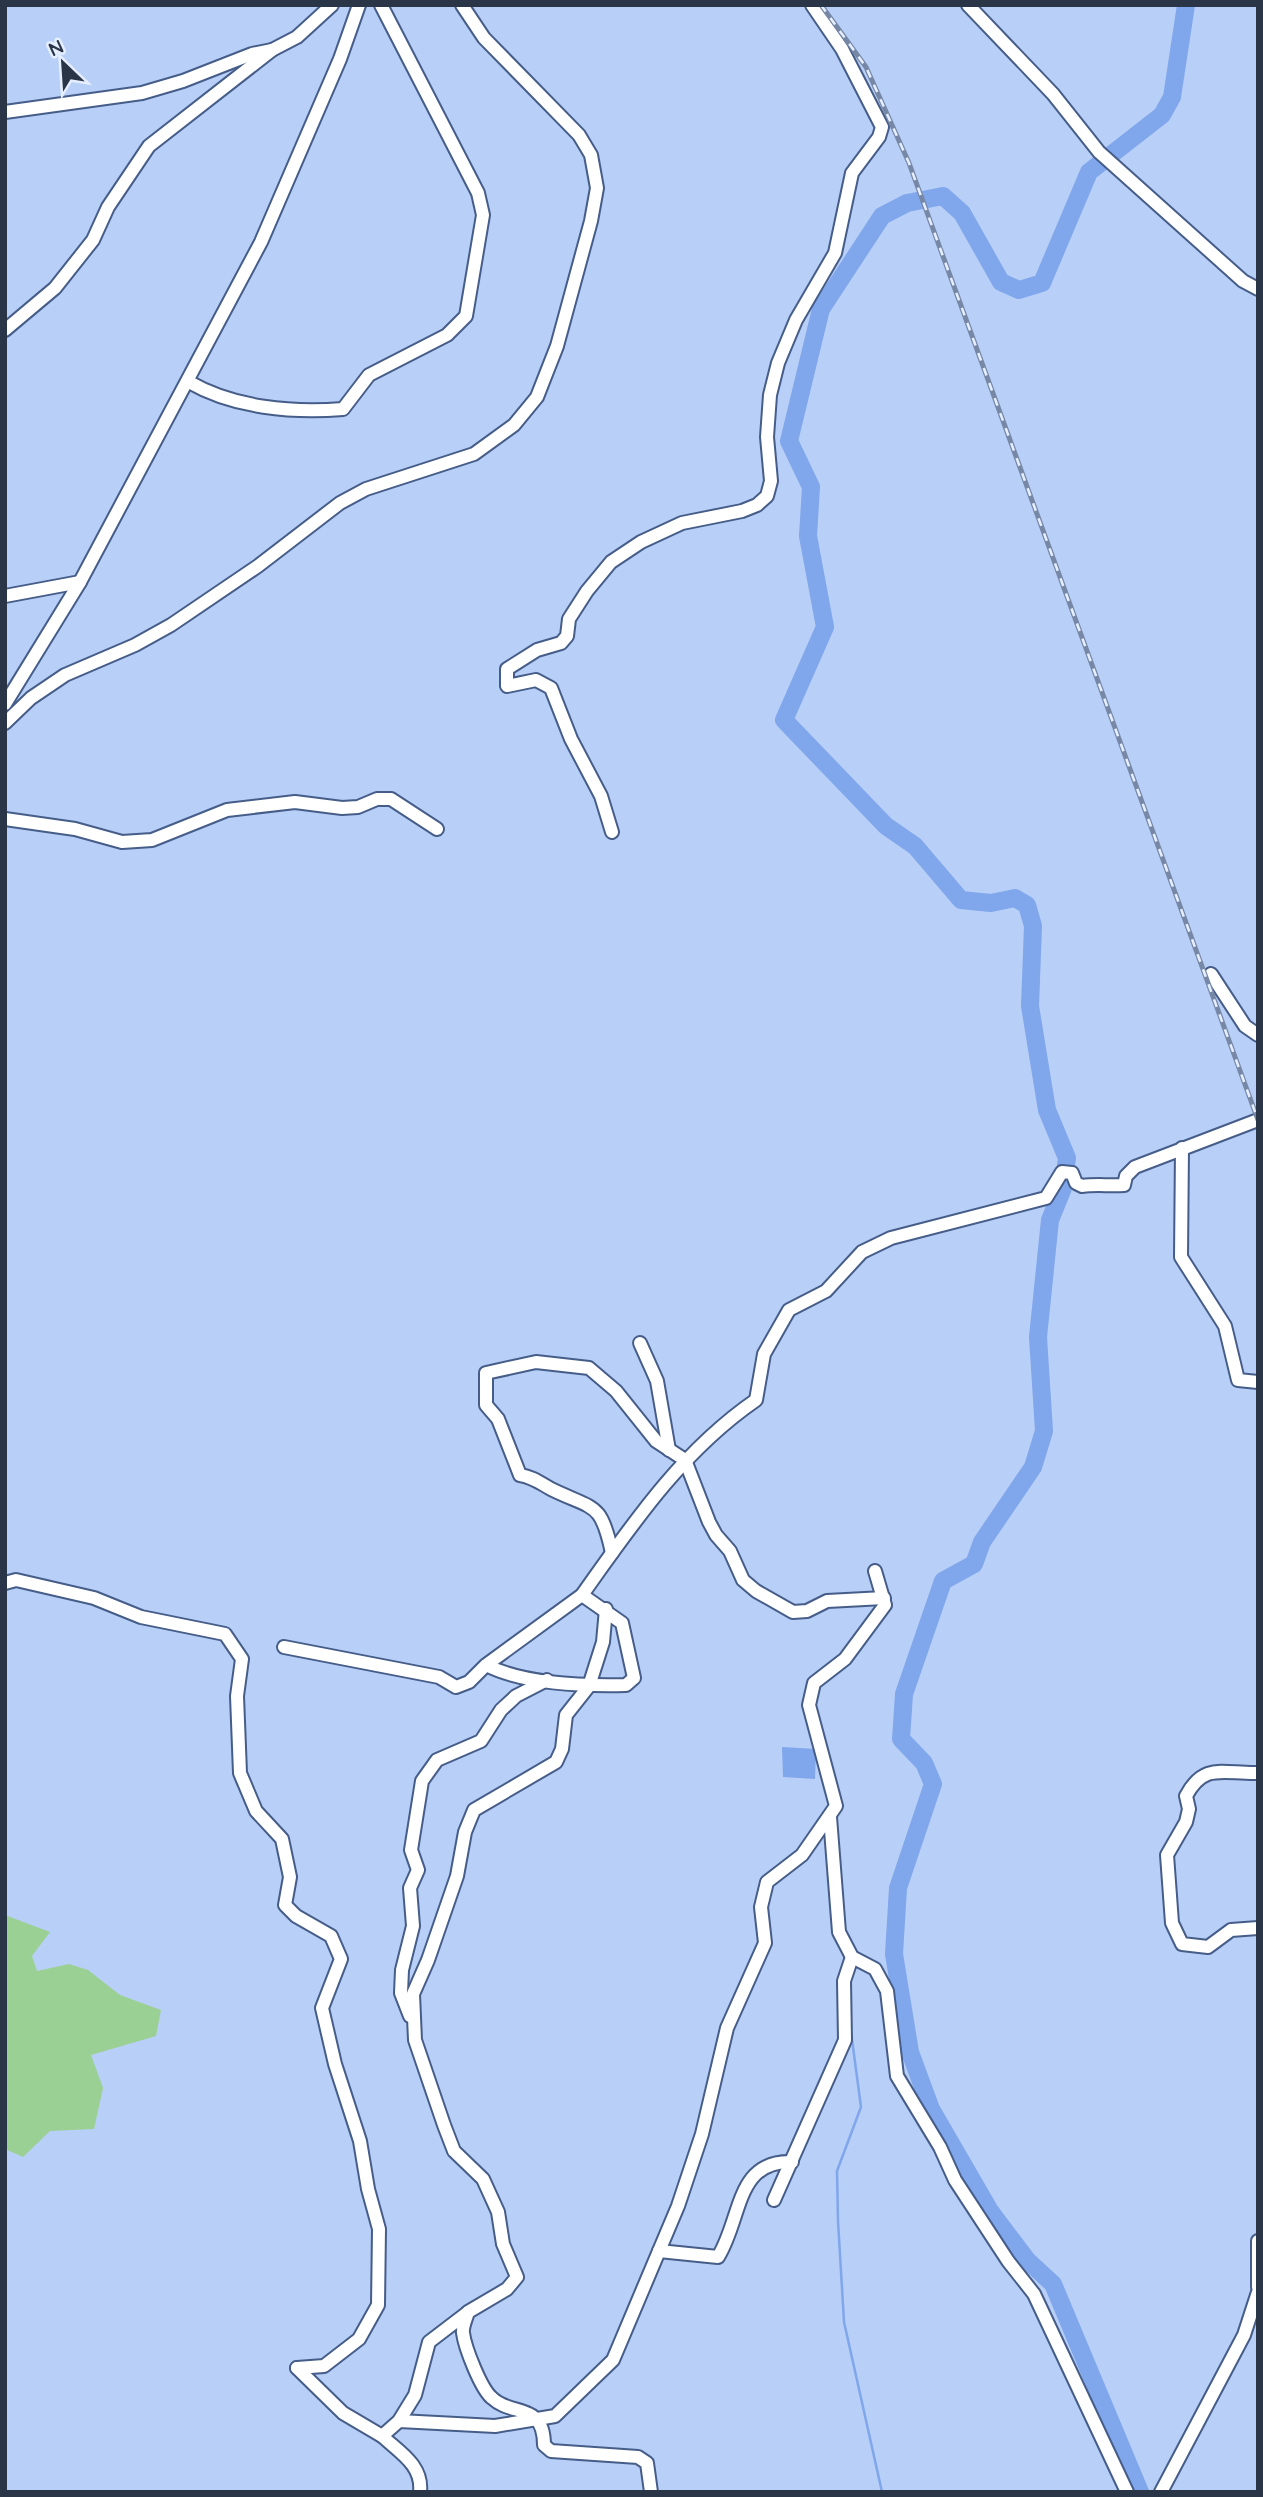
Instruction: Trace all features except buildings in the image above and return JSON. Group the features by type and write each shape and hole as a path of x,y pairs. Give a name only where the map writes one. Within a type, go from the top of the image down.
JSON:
{"street":[{"path":"5,330 55,288 93,240 108,206 149,146 272,50 297,37 332,5"},
{"path":"5,704 80,582 189,382 261,242 335,72 359,5"},
{"path":"189,382 211,395 241,402 306,412 343,410 369,375 447,335 466,316 483,215 478,193 381,5"},
{"path":"5,723 31,698 65,675 162,631 258,566 340,503 366,489 474,454 514,425 537,397 549,372 591,221 597,188 591,155 579,135 484,38 462,5"},
{"path":"612,832 601,796 571,739 551,688 536,680 507,686 507,669 537,650 561,643 567,636 569,619 587,591 611,562 641,542 682,523 742,511 757,505 767,496 771,481 768,423 778,363 796,320 835,253 852,173 879,137 882,127 842,49 811,5"},
{"path":"968,5 1054,94 1099,152 1243,281 1258,289"},
{"path":"5,112 142,93 183,81 252,54 272,50"},
{"path":"5,596 80,582"},
{"path":"5,819 75,829 122,842 152,840 227,810 295,803 358,807 377,799 391,799 437,829"},
{"path":"1211,974 1245,1026 1254,1035 1258,1035"},
{"path":"284,1647 439,1677 456,1687 469,1682 486,1665 582,1595 655,1494 685,1460 725,1421 756,1400 764,1354 789,1310 826,1291 862,1252 891,1238 1046,1198 1066,1172 1082,1186 1096,1183 1105,1186 1124,1185 1126,1176 1135,1167 1258,1119"},
{"path":"1182,1148 1181,1257 1225,1325 1238,1380 1258,1382"},
{"path":"640,1343 657,1381 669,1450"},
{"path":"612,1553 601,1517 593,1506 532,1477 520,1475 498,1419 486,1405 486,1373 536,1362 589,1368 615,1391 656,1441 685,1460 716,1535 730,1551 743,1580 756,1591 793,1612 800,1613 827,1601 884,1598"},
{"path":"399,2421 495,2426 555,2416 613,2360 659,2251 702,2134 727,2028 765,1943 761,1907 767,1882 802,1854 836,1806 809,1704 809,1693 814,1684 845,1659 885,1605 875,1571"},
{"path":"5,1583 16,1580 81,1595 141,1617 225,1634 242,1659 237,1696 240,1773 256,1811 282,1839 290,1877 285,1905 296,1916 331,1937 341,1959 322,2008 335,2064 360,2141 368,2189 379,2229 378,2305 359,2339 324,2366 297,2368 343,2413 382,2436 416,2467 421,2480 420,2492"},
{"path":"486,1665 501,1673 589,1686 626,1685 634,1678 622,1623 606,1609 582,1595"},
{"path":"382,2436 399,2421 415,2395 429,2342 468,2312 507,2289 517,2277 503,2244 498,2212 483,2179 454,2151 415,2040 412,2020 413,1994 453,1887 465,1832 474,1810 556,1762 562,1749 566,1714 589,1686 603,1642 606,1609"},
{"path":"412,2020 401,1993 402,1970 413,1926 411,1888 418,1870 411,1850 422,1781 437,1760 481,1741 501,1710 516,1696 547,1680"},
{"path":"1258,1773 1204,1773 1195,1781 1186,1796 1189,1809 1186,1822 1167,1854 1172,1923 1182,1944 1208,1947 1231,1930 1258,1928"},
{"path":"830,1817 839,1931 852,1957 875,1969 887,1991 897,2076 940,2147 955,2180 1008,2261 1034,2294 1128,2492"},
{"path":"774,2200 845,2040 844,1981 852,1957"},
{"path":"659,2251 718,2257 745,2190 761,2167 774,2161 792,2162"},
{"path":"1161,2492 1244,2335 1258,2290 1258,2241"},
{"path":"468,2312 462,2331 471,2360 492,2399 537,2419 544,2433 544,2445 551,2451 638,2457 647,2463 651,2492"}],"green space":[{"path":"5,1915 50,1932 32,1956 37,1971 69,1964 88,1970 120,1995 161,2010 156,2036 91,2055 103,2088 94,2129 50,2131 23,2157 5,2149"}],"water":[{"path":"782,1747 816,1749 815,1779 783,1777"}],"waterway":[{"path":"1140,2492 1053,2284 1027,2260 990,2211 931,2109 910,2052 894,1954 898,1888 933,1784 924,1763 901,1739 904,1694 943,1581 974,1564 982,1542 1033,1467 1044,1431 1038,1337 1050,1220 1063,1188 1067,1158 1047,1110 1030,1006 1033,926 1027,905 1015,898 991,903 961,900 915,846 886,826 784,720 825,627 808,536 811,487 789,441 821,309 882,216 907,203 943,196 962,213 1001,282 1019,290 1042,283 1089,172 1162,115 1172,97 1186,5"},
{"path":"851,2032 861,2107 837,2171 844,2322 882,2492"}],"railway":[{"path":"821,5 866,67 909,163 1258,1120"}]}
